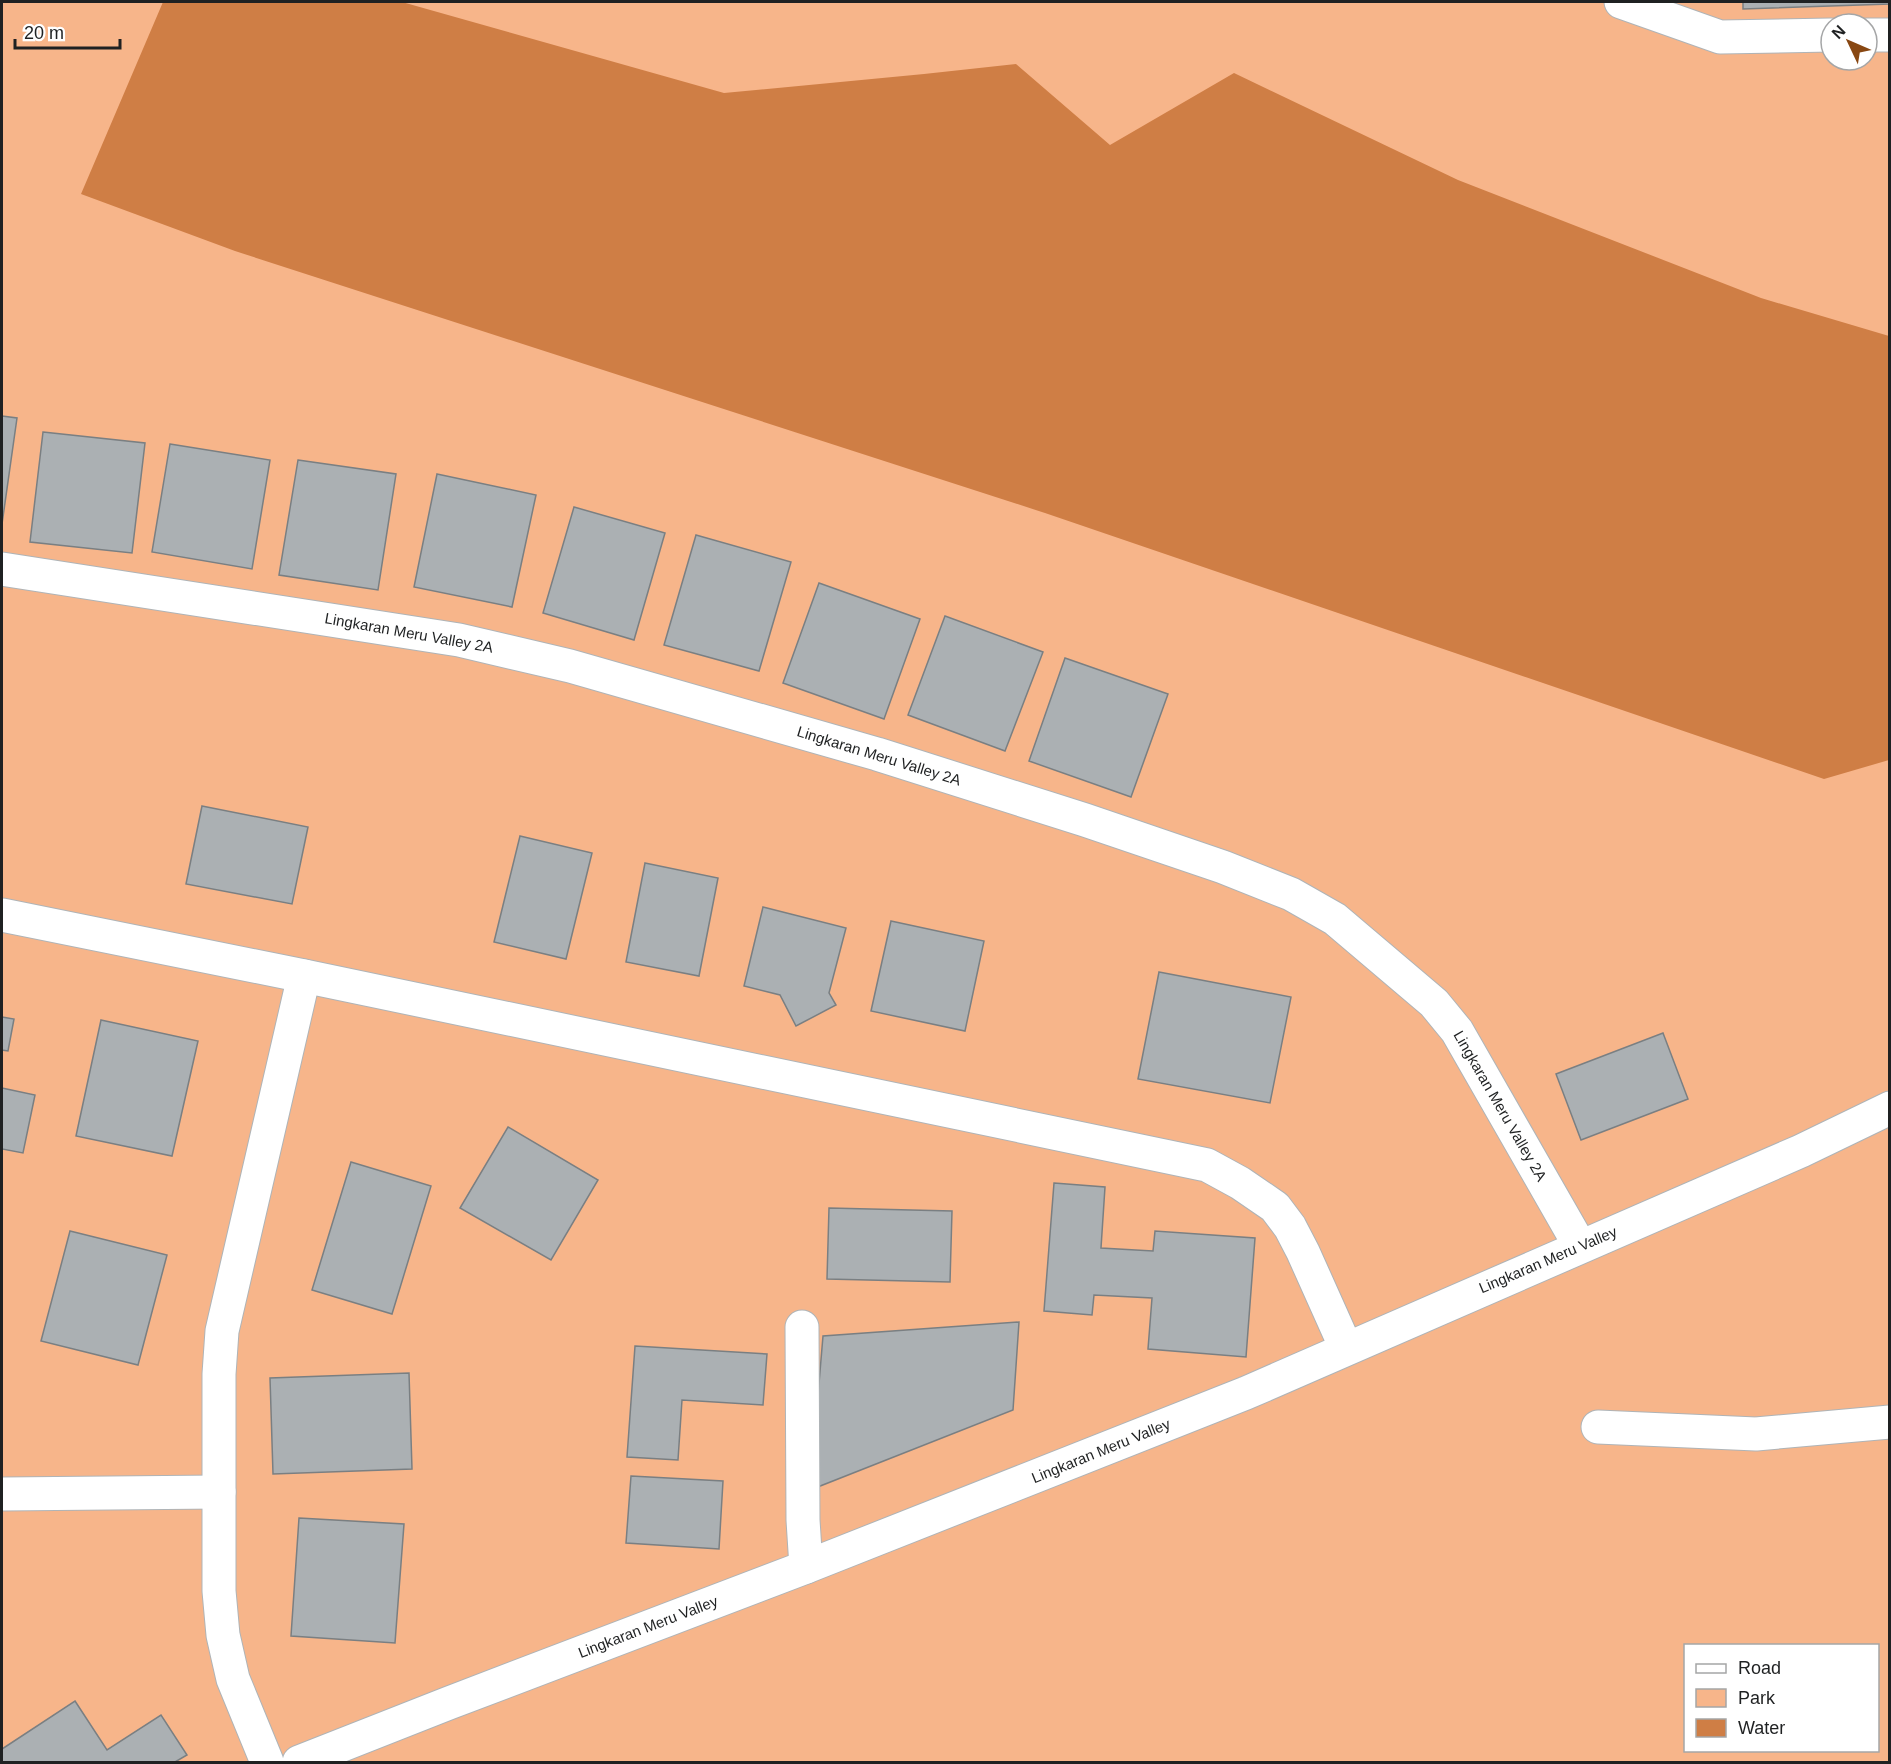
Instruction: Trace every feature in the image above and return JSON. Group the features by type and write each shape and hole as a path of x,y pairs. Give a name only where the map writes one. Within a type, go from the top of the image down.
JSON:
{"street":[{"path":"1636,4 1720,37 1819,35"},
{"name":"Lingkaran Meru Valley 2A","path":"2,569 459,640 570,666 877,754 1085,820 1223,867 1291,894 1335,919 1434,1003 1457,1031 1580,1246"},
{"path":"2,915 1207,1165 1240,1183 1275,1207 1290,1227 1303,1252 1346,1348"},
{"path":"267,1762 233,1678 224,1635 219,1591 219,1374 222,1331 304,976"},
{"name":"Lingkaran Meru Valley","path":"299,1762 806,1567 1246,1393 1801,1151 1890,1108"},
{"path":"802,1327 803,1520 806,1567"},
{"path":"1598,1427 1756,1434 1890,1422"},
{"path":"2,1494 219,1492"}],"green space":[{"path":"2,2 1889,2 1889,1762 2,1762"}],"water":[{"path":"163,2 402,2 724,93 1016,64 1110,145 1234,73 1458,180 1761,298 1889,336 1889,760 1824,779 1045,513 235,251 81,194"}],"building":[{"path":"1743,2 1890,2 1890,4 1743,9"},
{"path":"2,416 17,418 2,524"},
{"path":"43,432 145,443 132,553 30,542"},
{"path":"170,444 270,460 252,569 152,552"},
{"path":"298,460 396,474 378,590 279,575"},
{"path":"437,474 536,495 512,607 414,587"},
{"path":"574,507 665,533 634,640 543,613"},
{"path":"696,535 791,562 759,671 664,645"},
{"path":"819,583 920,619 884,719 783,683"},
{"path":"945,616 1043,652 1005,751 908,715"},
{"path":"1065,658 1168,694 1131,797 1029,761"},
{"path":"202,806 308,827 292,904 186,884"},
{"path":"520,836 592,853 566,959 494,942"},
{"path":"645,863 718,878 699,976 626,962"},
{"path":"763,907 846,928 829,993 836,1005 796,1026 780,995 744,986"},
{"path":"891,921 984,941 965,1031 871,1011"},
{"path":"1159,972 1291,997 1270,1103 1138,1079"},
{"path":"2,1017 14,1019 8,1051 2,1050"},
{"path":"101,1020 198,1041 172,1156 76,1136"},
{"path":"1663,1033 1688,1099 1581,1140 1556,1074"},
{"path":"2,1088 35,1095 23,1153 2,1149"},
{"path":"508,1127 598,1180 551,1260 460,1208"},
{"path":"351,1162 431,1186 392,1314 312,1290"},
{"path":"1054,1183 1105,1187 1101,1248 1153,1251 1155,1231 1255,1238 1246,1357 1148,1349 1152,1298 1094,1295 1092,1315 1044,1311"},
{"path":"829,1208 952,1211 950,1282 827,1279"},
{"path":"70,1231 167,1255 138,1365 41,1341"},
{"path":"1019,1322 1013,1410 810,1490 823,1336"},
{"path":"635,1346 767,1354 763,1405 682,1400 678,1460 627,1457"},
{"path":"409,1373 412,1469 273,1474 270,1378"},
{"path":"631,1476 723,1481 719,1549 626,1543"},
{"path":"299,1518 404,1524 395,1643 291,1636"},
{"path":"75,1701 107,1750 161,1715 187,1755 175,1762 2,1762 2,1749"}]}
